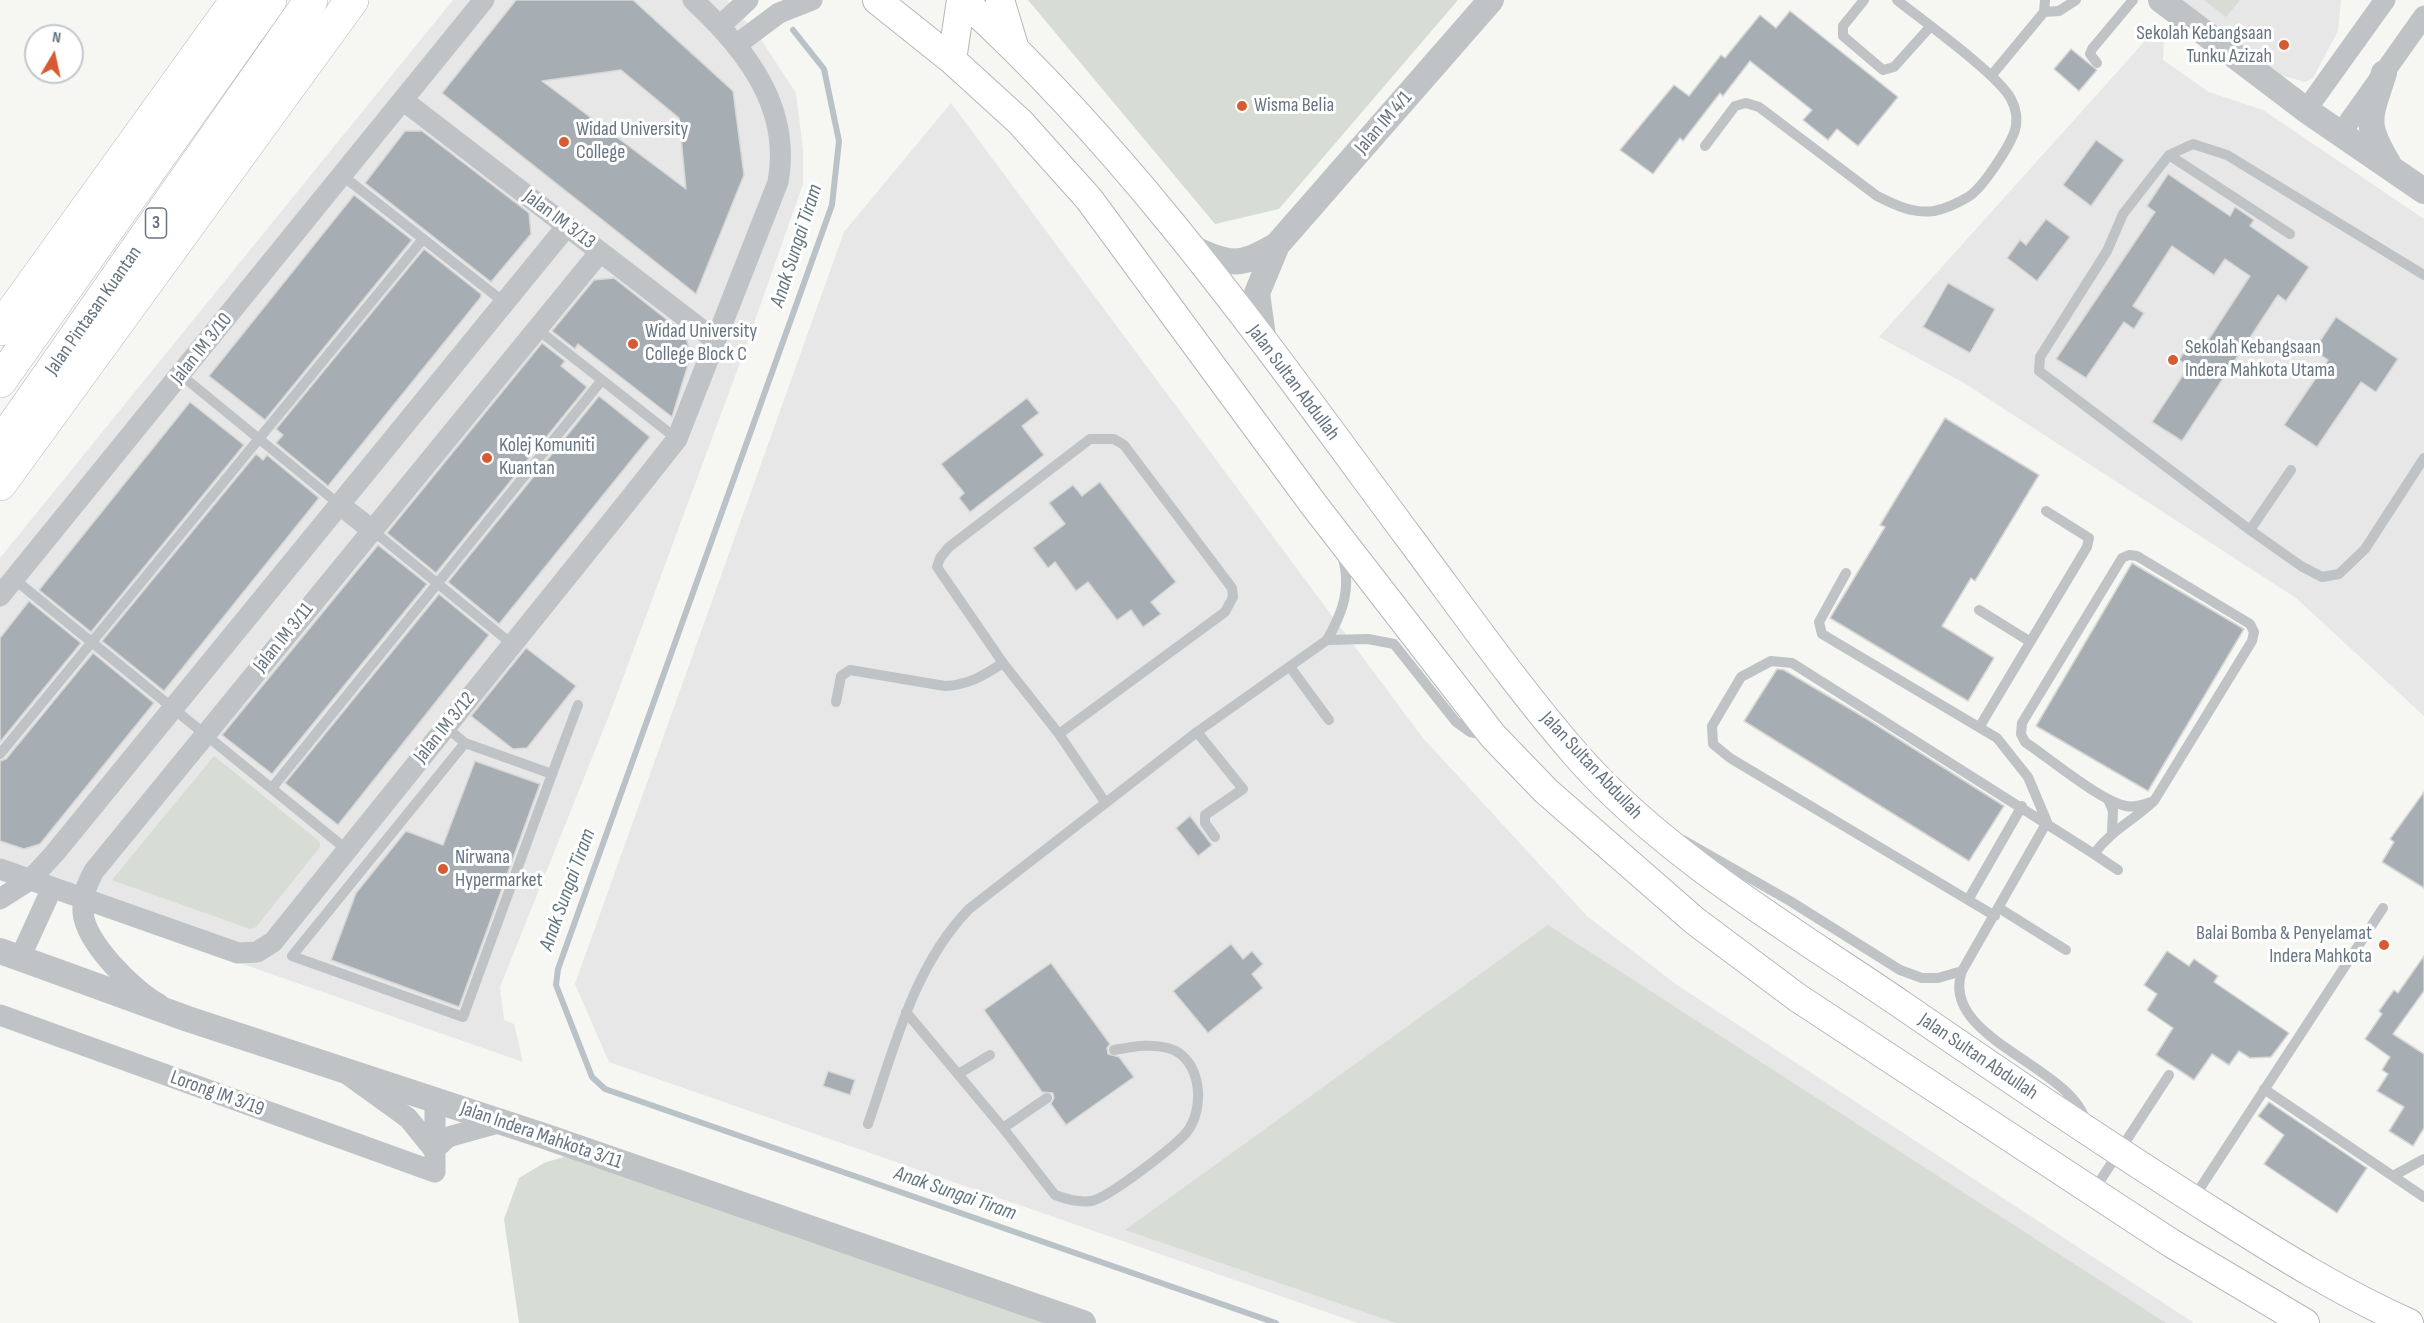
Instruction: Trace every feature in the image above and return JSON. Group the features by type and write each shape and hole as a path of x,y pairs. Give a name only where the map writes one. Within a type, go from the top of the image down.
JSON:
{"highway":[{"path":"0,329 237,0"},
{"name":"Jalan Pintasan Kuantan","path":"0,381 270,0"},
{"name":"Jalan Pintasan Kuantan","path":"0,446 311,0"},
{"path":"0,484 352,0"}],"main road":[{"path":"877,0 952,60 1020,122 1089,199 1314,505 1493,736 1546,791 1598,839 1749,962 2092,1192 2305,1323"},
{"path":"952,60 962,0"},
{"name":"Jalan Sultan Abdullah","path":"962,0 1014,46 1083,121 1190,247 1528,697 1583,763 1651,829 1723,882 2088,1133 2336,1286 2409,1323"},
{"path":"1000,0 1014,46"}],"street":[{"name":"Jalan IM 3/10","path":"0,596 484,0"},
{"name":"Jalan IM 3/12","path":"83,899 238,953 257,952 273,942 677,439 778,182 782,163 775,115 766,87 721,25 693,0"},
{"path":"721,25 747,0"},
{"path":"736,45 779,13 812,0"},
{"name":"Jalan IM 4/1","path":"1190,247 1214,258 1242,262 1252,260 1277,245 1491,0"},
{"path":"2162,0 2306,110 2424,191"},
{"path":"2306,110 2385,0"},
{"path":"2341,134 2424,16"},
{"path":"2384,73 2370,117 2372,136 2392,168"},
{"name":"Jalan IM 3/13","path":"404,101 715,340"},
{"name":"Jalan IM 3/11","path":"0,899 30,880 174,709 567,226"},
{"name":"Jalan IM 4/1","path":"1264,344 1257,293 1277,245"},
{"name":"Jalan IM 3/11","path":"188,1019 155,1003 109,960 87,928 83,899 94,871 600,252"},
{"path":"340,505 372,530"},
{"path":"0,870 83,899"},
{"path":"10,954 52,888"},
{"name":"Jalan Indera Mahkota 3/11","path":"10,954 188,1019 346,1073 502,1122 1083,1323"},
{"name":"Lorong IM 3/19","path":"0,1015 435,1172 434,1150"},
{"path":"346,1073 408,1118 434,1150"},
{"path":"434,1150 435,1101"},
{"path":"434,1150 448,1137 502,1122"}],"lane":[{"path":"1864,0 1844,26 1843,36 1883,70 1894,68 1930,27"},
{"path":"1705,146 1736,106 1746,103 1759,107 1877,196 1917,212 1935,211 1969,197 1986,179 2015,130 2016,114 2011,98 1991,76 1897,0"},
{"path":"1991,76 2044,12 2045,0"},
{"path":"2044,12 2059,11 2076,0"},
{"path":"2097,63 2090,54 2092,49 2133,0"},
{"path":"2424,275 2227,155 2193,144 2169,155 2123,214 2107,251 2040,357 2039,371 2250,530 2301,566 2322,577 2339,574 2365,549 2424,458"},
{"path":"2169,155 2290,234"},
{"path":"343,176 505,303"},
{"path":"0,754 423,239"},
{"path":"537,329 677,439"},
{"path":"181,375 340,505"},
{"path":"272,788 602,380"},
{"path":"1059,734 1225,612 1233,597 1232,588 1225,578 1124,445 1114,439 1090,439 949,547 940,558 937,567 1003,663 1059,734 1105,802"},
{"path":"2250,530 2291,470"},
{"path":"868,1124 906,1012 934,952 950,928 969,909 1105,802 1197,732 1327,640 1342,614 1348,585 1342,557 1314,505"},
{"path":"1980,726 2087,547 2089,538 2046,511"},
{"path":"372,530 513,645"},
{"path":"2094,854 2112,831 2136,818 2154,801 2252,641 2254,632 2250,624 2137,556 2129,555 2122,558 2022,723 2021,734 2025,742 2108,799 2126,806 2140,806 2154,801"},
{"path":"1846,573 1819,621 1822,634 1997,738 2028,777 2047,822"},
{"path":"14,579 346,849"},
{"path":"1979,610 2030,641"},
{"path":"1327,640 1368,639 1394,644 1456,722 1470,732 1493,736"},
{"path":"2067,950 1997,912 1968,900 1730,758 1713,744 1712,726 1741,677 1771,661 1792,663 2022,806 2118,870"},
{"path":"836,702 841,676 850,670 945,686 958,685 979,678 1003,663"},
{"path":"1290,667 1329,720"},
{"path":"465,743 292,956 463,1017 578,705"},
{"path":"446,726 465,743 552,774"},
{"path":"1197,732 1243,789 1205,815 1205,823 1215,837"},
{"path":"2108,799 2113,811 2112,831"},
{"path":"1968,900 2022,806"},
{"path":"2047,822 1962,971 1957,985 1964,1008 1981,1028 2063,1090 2083,1110 2088,1133"},
{"path":"1651,829 1709,852 1900,970 1922,978 1938,978 1962,971"},
{"path":"2192,1199 2383,908"},
{"path":"906,1012 960,1073 1055,1195 1068,1200 1090,1202 1110,1194 1187,1133 1199,1100 1198,1082 1186,1062 1171,1049 1146,1045 1114,1050"},
{"path":"960,1073 990,1055"},
{"path":"2092,1192 2169,1076"},
{"path":"2264,1089 2424,1197"},
{"path":"1003,1128 1047,1098"},
{"path":"2393,1176 2424,1159"}],"shaded area":[{"path":"453,0 727,0 760,38 796,93 803,150 803,184 741,360 610,713 500,987 504,1020 514,1024 523,1062 0,879 0,558"},
{"name":"Wisma Belia","path":"1028,0 1458,0 1279,209 1215,224"},
{"name":"Sekolah Kebangsaan Tunku Azizah","path":"2181,0 2341,0 2338,31 2313,78 2305,82 2277,74"},
{"path":"2204,0 2240,0 2226,17"},
{"name":"Sekolah Kebangsaan Indera Mahkota Utama","path":"2154,31 2164,38 2163,60 2209,92 2263,110 2424,219 2424,716 2296,598 1964,383 1879,337"},
{"path":"951,103 1422,737 1587,916 1677,985 2194,1323 1358,1323 609,1062 575,984 844,232"},
{"path":"214,756 320,842 320,847 256,927 250,929 112,880"},
{"path":"1548,925 2166,1323 1396,1323 1125,1230"},
{"path":"586,1150 1076,1323 519,1323 504,1219 519,1178 544,1163"}],"building":[{"name":"Widad University College","path":"516,0 633,0 733,91 744,175 696,294 442,93","holes":["621,70 679,118 686,189 542,81"]},
{"path":"1790,11 1898,97 1858,146 1837,129 1828,140 1803,120 1812,110 1750,61 1723,96 1720,93 1683,141 1680,138 1653,174 1620,150 1674,85 1689,96 1721,55 1725,58 1760,15 1776,28"},
{"path":"2071,49 2097,70 2079,91 2054,69"},
{"path":"405,131 422,131 529,213 531,234 491,282 365,183"},
{"path":"2096,140 2124,160 2091,206 2063,185"},
{"path":"2168,174 2230,216 2235,207 2254,220 2250,226 2309,267 2286,301 2278,295 2182,441 2152,422 2189,366 2179,360 2190,343 2201,351 2250,276 2225,259 2214,275 2172,246 2133,306 2144,313 2134,329 2124,322 2086,378 2056,359 2155,212 2147,206"},
{"path":"354,195 412,240 265,420 209,376"},
{"path":"2046,219 2070,237 2037,281 2007,258 2020,240 2026,245"},
{"path":"424,249 481,294 481,297 328,486 276,443 283,435 276,429"},
{"name":"Widad University College Block C","path":"614,278 685,334 691,355 672,417 578,344 575,349 552,331 594,280"},
{"path":"1948,283 1995,309 1970,353 1923,327"},
{"path":"2336,317 2398,359 2376,392 2361,382 2317,447 2284,425 2328,360 2314,350"},
{"name":"Kolej Komuniti Kuantan","path":"542,343 565,361 561,366 587,387 436,573 387,533"},
{"path":"599,396 650,437 499,624 448,582"},
{"path":"1027,398 1039,413 1022,426 1044,455 970,512 959,498 964,493 941,464"},
{"path":"190,402 244,445 91,632 39,590"},
{"path":"1945,418 2039,475 1975,581 1971,578 1942,626 1994,658 1968,701 1830,618 1885,527 1880,525"},
{"path":"256,454 263,460 267,455 319,498 164,691 102,641"},
{"path":"1100,482 1176,582 1151,602 1161,614 1143,627 1131,610 1117,620 1088,582 1076,591 1055,562 1048,568 1033,548 1065,524 1049,503 1073,485 1082,496"},
{"path":"378,545 427,584 272,774 222,735"},
{"path":"2132,563 2244,629 2148,791 2036,726"},
{"path":"439,594 489,635 338,825 285,783"},
{"path":"29,601 81,643 0,742 0,638"},
{"path":"526,648 576,686 527,748 513,749 471,716"},
{"path":"93,653 154,703 40,844 24,849 0,841 0,761 6,759"},
{"path":"1777,669 1784,670 1867,719 2004,806 1969,861 1744,721"},
{"name":"Nirwana Hypermarket","path":"475,761 540,784 459,1007 331,960 356,893 406,831 443,845"},
{"path":"2424,792 2424,888 2382,862 2394,842 2390,839"},
{"path":"1190,816 1212,845 1198,856 1176,828"},
{"path":"1231,944 1243,959 1252,951 1263,964 1252,974 1263,988 1208,1033 1173,991"},
{"path":"2167,951 2189,966 2194,959 2218,976 2214,982 2289,1033 2271,1057 2250,1058 2239,1051 2229,1065 2212,1054 2194,1080 2156,1055 2173,1028 2147,1010 2157,994 2144,985"},
{"path":"2424,956 2424,991 2393,1034 2424,1054 2424,1128 2413,1146 2389,1131 2404,1107 2377,1091 2388,1074 2382,1070 2390,1057 2365,1039 2382,1014 2379,1011 2394,990 2398,993"},
{"path":"1051,963 1110,1044 1107,1048 1108,1054 1119,1057 1134,1077 1066,1125 1051,1104 1054,1098 1053,1093 1042,1092 984,1010"},
{"path":"828,1071 855,1080 850,1095 823,1086"},
{"path":"2269,1102 2367,1168 2337,1213 2264,1164 2284,1135 2258,1116"}],"waterway":[{"name":"Anak Sungai Tiram","path":"793,30 824,69 839,141 832,205 558,969 556,985 592,1077 605,1089 1276,1323"}],"place":[{"name":"Sekolah Kebangsaan Tunku Azizah","path":"2284,45"},
{"name":"Wisma Belia","path":"1242,106"},
{"name":"Widad University College","path":"564,142"},
{"name":"Widad University College Block C","path":"633,344"},
{"name":"Sekolah Kebangsaan Indera Mahkota Utama","path":"2173,360"},
{"name":"Kolej Komuniti Kuantan","path":"487,458"},
{"name":"Nirwana Hypermarket","path":"443,869"},
{"name":"Balai Bomba & Penyelamat Indera Mahkota","path":"2384,945"}]}
